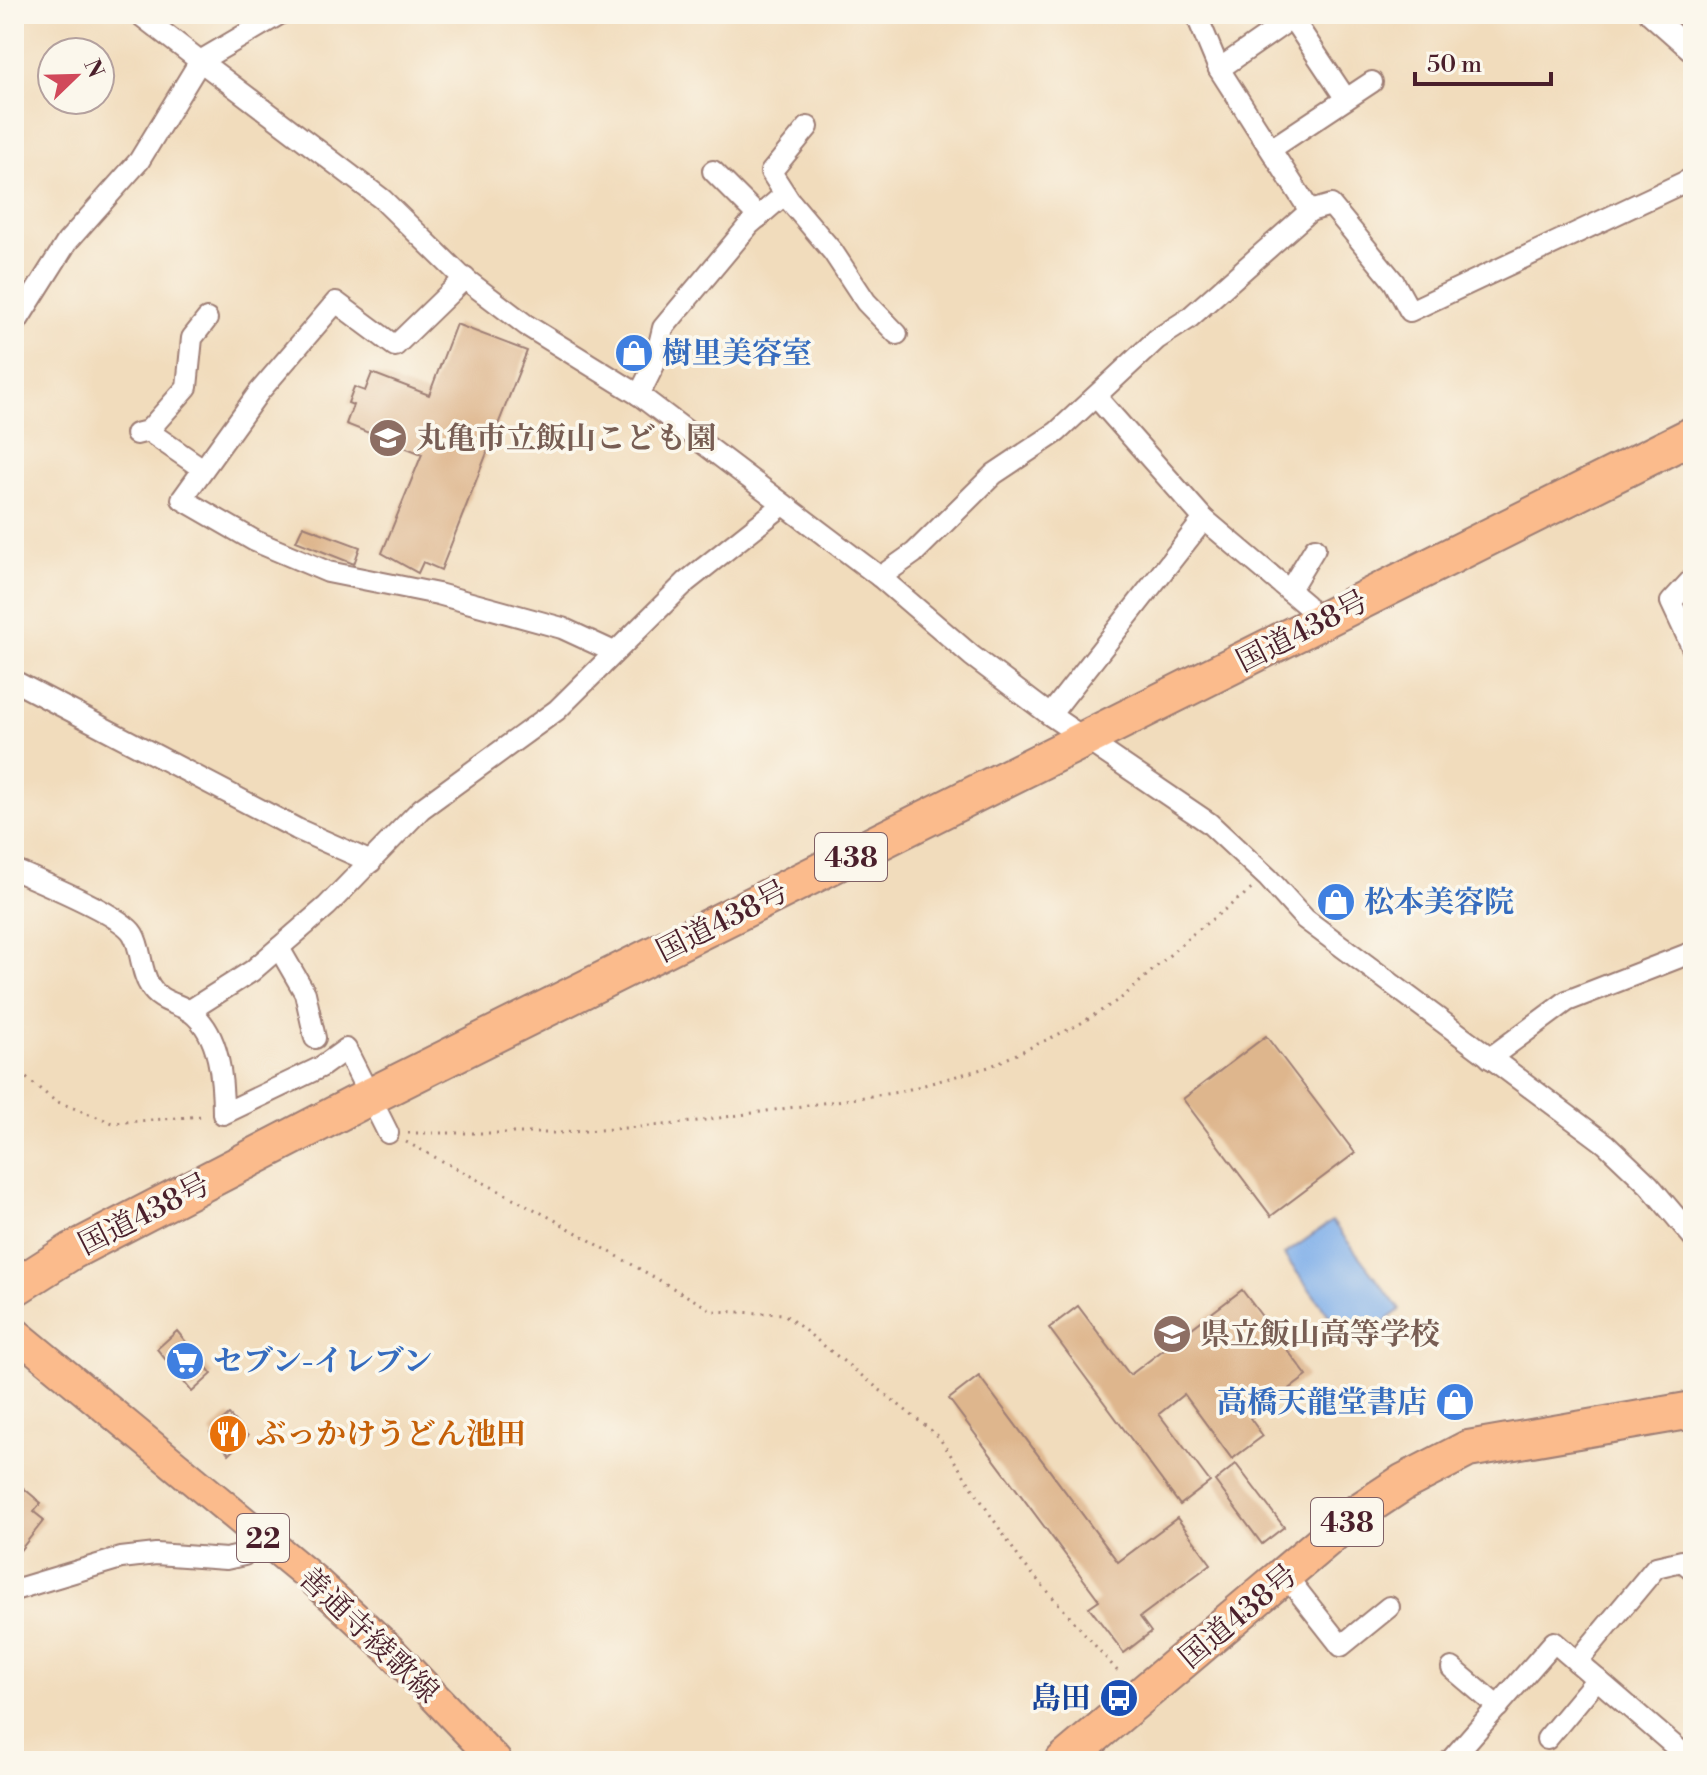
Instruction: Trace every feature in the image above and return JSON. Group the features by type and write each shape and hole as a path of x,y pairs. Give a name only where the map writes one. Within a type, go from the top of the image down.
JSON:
{"highway":[{"name":"国道438号","path":"14,1288 72,1251 367,1087 1067,726 1298,598 1693,412"},
{"name":"国道438号","path":"1067,726 1693,435"},
{"name":"国道438号","path":"14,1260 106,1206 367,1087"},
{"name":"国道438号","path":"1064,1761 1357,1513 1404,1482 1468,1449 1693,1410"}],"main road":[{"name":"善通寺綾歌線","path":"14,1332 263,1538 388,1648 496,1761"}],"street":[{"path":"139,14 382,199 465,278 526,325 639,395 880,577 972,656 1067,726 1209,823 1268,878 1305,919 1606,1144 1649,1185 1693,1237"},
{"path":"14,326 67,242 139,161 200,61 280,14"},
{"path":"1196,14 1219,69 1310,211"},
{"path":"1650,14 1693,52"},
{"path":"1219,69 1295,16 1346,99"},
{"path":"1271,149 1372,82"},
{"path":"808,127 771,172 785,194 833,252 866,302 897,334"},
{"path":"713,171 759,217"},
{"path":"880,577 914,553 994,474 1057,432 1157,339 1199,309 1310,211 1331,205 1394,282 1410,311 1693,178"},
{"path":"639,395 654,365 663,328 759,217 785,194"},
{"path":"465,278 395,346 336,302 259,392 182,499 255,541 328,572 438,594 531,619 562,628 614,652"},
{"path":"203,469 142,432 187,387 192,338 207,319"},
{"path":"1097,398 1204,519 1298,598 1315,548"},
{"path":"189,1011 252,971 279,948 371,862 421,809 557,710 686,582 783,505"},
{"path":"1067,726 1204,519"},
{"path":"1693,578 1671,602 1693,649"},
{"path":"14,681 297,829 371,862"},
{"path":"14,870 104,912 132,932 150,987 165,1001 189,1011 208,1029 218,1062 223,1114 321,1067 346,1049 388,1133"},
{"path":"279,948 305,993 315,1038"},
{"path":"1490,1058 1567,1001 1693,952"},
{"path":"14,1590 121,1558 182,1554 226,1559 244,1555 263,1538"},
{"path":"1577,1662 1656,1567 1682,1561 1693,1570"},
{"path":"1286,1576 1341,1646 1389,1607"},
{"path":"1450,1761 1554,1642 1684,1758"},
{"path":"1452,1668 1498,1707"},
{"path":"1547,1739 1597,1679"}],"path":[{"path":"388,1133 559,1133 677,1124 899,1092 989,1067 1078,1025 1123,997 1194,933 1268,878"},
{"path":"14,1068 55,1101 113,1123 223,1114"},
{"path":"388,1133 551,1218 713,1311 784,1314 938,1436 1021,1561 1141,1697"}],"water":[{"path":"1332,1221 1400,1310 1351,1345 1284,1255"}],"building":[{"path":"456,324 527,351 441,570 423,562 418,573 382,553 422,454 346,424 353,405 348,403 354,387 365,391 372,373 429,395"},
{"path":"303,526 360,547 354,564 296,541"},
{"path":"1266,1036 1355,1153 1271,1216 1183,1099"},
{"path":"1242,1290 1307,1376 1250,1418 1263,1436 1232,1459 1184,1394 1159,1414 1210,1482 1180,1505 1049,1328 1078,1306 1130,1375"},
{"name":"セブン-イレブン","path":"177,1331 212,1374 192,1392 157,1349"},
{"path":"979,1376 1118,1562 1177,1518 1211,1564 1140,1617 1151,1632 1124,1653 1089,1607 1099,1600 949,1399"},
{"path":"229,1415 248,1436 229,1454 210,1432"},
{"path":"1236,1464 1284,1527 1262,1544 1215,1481"},
{"path":"14,1480 41,1503 34,1512 44,1520 14,1558"}],"place":[{"name":"樹里美容室","path":"634,353"},
{"name":"丸亀市立飯山こども園","path":"388,438"},
{"name":"松本美容院","path":"1336,902"},
{"name":"県立飯山高等学校","path":"1172,1334"},
{"name":"セブン-イレブン","path":"185,1361"},
{"name":"高橋天龍堂書店","path":"1455,1402"},
{"name":"ぶっかけうどん池田","path":"228,1434"},
{"name":"島田","path":"1119,1698"}]}
